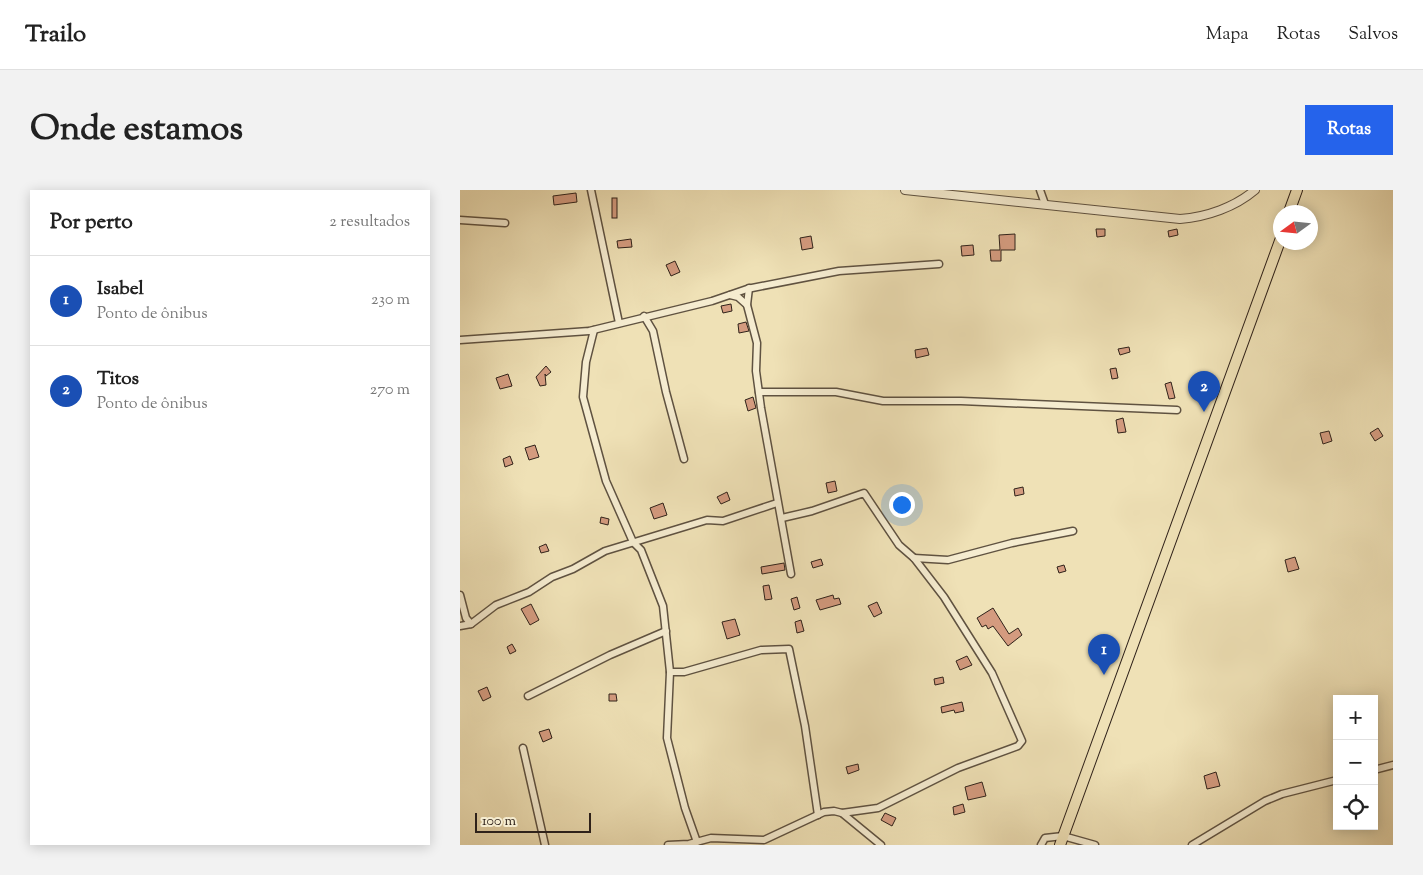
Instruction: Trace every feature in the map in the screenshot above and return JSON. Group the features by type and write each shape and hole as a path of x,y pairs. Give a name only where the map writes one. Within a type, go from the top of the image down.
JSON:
{"highway":[{"path":"1292,205 1297,190"},
{"path":"1061,840 1276,250"}],"street":[{"path":"591,190 619,324"},
{"path":"905,190 1180,219 1204,215 1240,202 1246,193 1255,190"},
{"path":"1040,190 1045,204"},
{"path":"460,220 505,223"},
{"path":"460,340 493,339 551,332 585,332 730,295 749,288 839,271 939,264"},
{"path":"749,288 747,305 757,343 756,371 759,392 777,503 782,518 792,574"},
{"path":"730,295 738,297 747,305"},
{"path":"644,316 653,331 666,392 684,459"},
{"path":"594,330 582,397 606,482 633,542 641,550 663,606 670,672 667,738 685,808 697,842"},
{"path":"585,332 591,339"},
{"path":"759,392 836,392 892,401 961,401 1177,410"},
{"path":"668,845 689,845 711,838 764,840 829,811 842,813 878,808 958,768 1018,746 1022,741 992,673 944,597 914,558 899,546 864,492 812,511 782,518"},
{"path":"460,626 471,624 503,601 529,592 552,577 573,570 605,551 707,520 723,521 777,503"},
{"path":"914,558 948,560 1012,543 1073,531"},
{"path":"460,595 466,618 471,624"},
{"path":"528,696 610,655 666,631"},
{"path":"670,672 684,672 761,650 789,649 805,726 818,816"},
{"path":"523,748 545,845"},
{"path":"1378,769 1393,765"},
{"path":"1192,845 1265,801 1333,781"},
{"path":"842,813 881,845"},
{"path":"1041,845 1045,838 1095,845"}],"building":[{"path":"576,193 577,202 554,205 553,196"},
{"path":"612,198 617,198 617,218 612,218"},
{"path":"1096,229 1105,229 1105,236 1097,237"},
{"path":"1177,229 1178,235 1169,237 1168,231"},
{"path":"1015,234 1015,250 1001,250 1001,261 991,261 990,250 1000,250 999,235"},
{"path":"811,236 813,248 802,250 800,238"},
{"path":"631,239 632,247 618,248 617,241"},
{"path":"973,245 974,255 962,256 961,246"},
{"path":"675,261 680,272 671,276 666,265"},
{"path":"731,304 732,311 723,313 721,306"},
{"path":"746,322 749,331 739,333 738,324"},
{"path":"1129,347 1130,352 1120,355 1118,349"},
{"path":"927,348 929,355 916,358 915,350"},
{"path":"546,366 551,372 546,376 545,374 546,385 540,386 536,377"},
{"path":"1116,368 1118,378 1112,379 1110,369"},
{"path":"508,374 512,386 500,389 496,378"},
{"path":"1171,382 1175,398 1169,399 1165,384"},
{"path":"753,397 756,408 748,411 745,400"},
{"path":"1123,418 1126,432 1118,433 1116,420"},
{"path":"1378,428 1383,436 1375,441 1370,433"},
{"path":"1329,431 1332,441 1323,444 1320,433"},
{"path":"535,445 539,457 529,460 525,448"},
{"path":"510,456 513,464 505,467 503,459"},
{"path":"835,481 837,491 828,493 826,483"},
{"path":"1023,487 1024,494 1015,496 1014,489"},
{"path":"727,492 730,500 721,504 717,497"},
{"path":"663,503 667,515 654,519 650,508"},
{"path":"601,517 609,519 608,525 600,523"},
{"path":"546,544 549,551 541,553 539,547"},
{"path":"1295,557 1299,569 1288,572 1285,560"},
{"path":"821,559 823,565 813,568 811,562"},
{"path":"784,563 785,570 762,574 761,567"},
{"path":"1064,565 1066,571 1059,573 1057,567"},
{"path":"769,585 772,599 765,600 763,586"},
{"path":"833,595 834,599 839,598 841,604 820,610 816,600"},
{"path":"797,597 800,608 794,610 791,599"},
{"path":"877,602 882,613 874,617 868,606"},
{"path":"531,604 539,620 530,625 521,609"},
{"path":"993,608 1009,634 1018,628 1022,635 1008,646 993,626 988,629 986,625 982,627 977,618"},
{"path":"735,619 740,635 727,639 722,622"},
{"path":"801,620 804,631 797,633 795,622"},
{"path":"512,644 516,651 510,654 507,647"},
{"path":"967,656 972,665 960,670 956,661"},
{"path":"943,677 944,683 935,685 934,679"},
{"path":"487,687 491,697 483,701 478,691"},
{"path":"609,694 616,694 617,701 609,701"},
{"path":"962,702 964,711 955,713 954,710 942,713 941,707"},
{"path":"549,729 552,738 543,742 539,732"},
{"path":"858,764 859,770 848,774 846,767"},
{"path":"1216,772 1220,786 1207,789 1204,776"},
{"path":"982,782 986,796 968,800 965,787"},
{"path":"963,804 965,812 954,815 953,807"},
{"path":"885,813 896,818 892,826 881,820"}],"place":[{"name":"Titos","path":"1204,412"},
{"name":"Isabel","path":"1104,675"}]}
